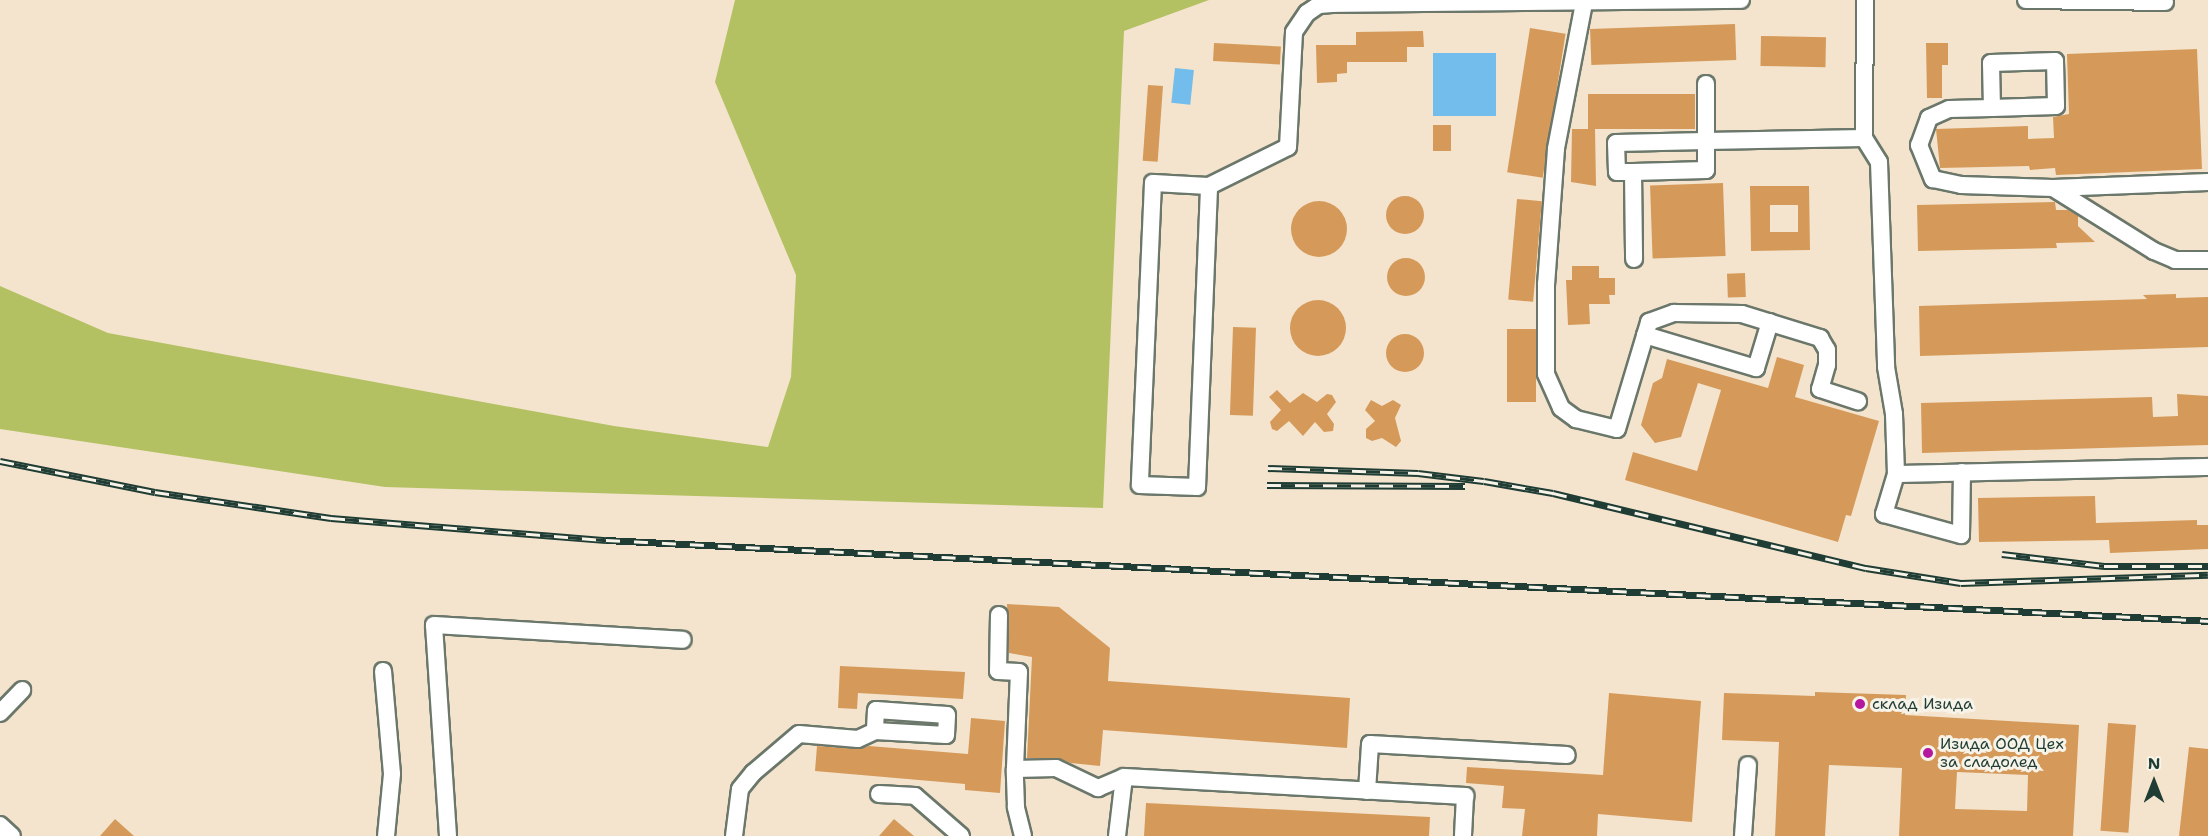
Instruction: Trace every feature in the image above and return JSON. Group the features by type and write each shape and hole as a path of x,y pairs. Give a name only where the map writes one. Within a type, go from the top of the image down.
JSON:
{"street":[{"path":"1209,186 1197,487 1140,485 1153,183 1209,186 1288,147 1293,32 1307,13 1319,5 1740,0"},
{"path":"1865,0 1864,138 1879,162 1886,367 1893,414 1896,474 1884,514 1961,535 1962,472"},
{"path":"2026,0 2165,2"},
{"path":"1584,3 1556,149 1546,284 1546,374 1561,408 1576,419 1617,429 1649,322 1674,313 1742,314 1820,338 1827,350 1827,365 1820,389 1858,400"},
{"path":"1992,108 1991,63 2055,61 2056,106 1992,108 1949,109 1929,118 1919,145 1923,162 1933,179 1961,185 2053,188 2208,182"},
{"path":"1706,84 1706,141 1706,170 1617,172 1616,143 1706,141 1864,138"},
{"path":"1633,172 1634,259"},
{"path":"2053,188 2154,251 2175,260 2208,260"},
{"path":"1645,336 1756,368 1770,322"},
{"path":"1896,474 2208,467"},
{"path":"999,615 998,671 1019,672 1015,769 1016,807 1023,836"},
{"path":"448,836 434,625 683,640"},
{"path":"383,671 392,774 386,836"},
{"path":"0,713 22,690"},
{"path":"734,836 740,789 753,773 799,734 858,739 875,730"},
{"path":"1367,790 1370,744 1567,755"},
{"path":"1743,836 1748,765"},
{"path":"1015,769 1056,768 1098,788 1124,777 1465,796 1463,836"},
{"path":"1118,836 1124,777"},
{"path":"879,794 915,796 961,836"},
{"path":"0,825 12,836"}],"green space":[{"path":"735,0 1209,0 1124,31 1103,508 385,487 0,429 0,286 108,333 614,426 768,447 791,377 796,275 715,82"}],"water":[{"path":"1433,53 1496,53 1496,116 1433,116"},
{"path":"1175,68 1194,70 1190,105 1171,103"}],"building":[{"path":"1735,24 1736,60 1591,65 1590,29"},
{"path":"1530,28 1566,34 1543,178 1507,172"},
{"path":"1423,31 1424,47 1407,47 1407,62 1347,62 1347,73 1337,74 1337,82 1317,83 1316,45 1356,45 1356,32"},
{"path":"1761,36 1826,37 1825,67 1760,66"},
{"path":"1214,43 1281,47 1280,64 1213,61"},
{"path":"1926,43 1948,43 1948,65 1942,65 1942,98 1927,98"},
{"path":"2197,49 2202,169 2056,175 2055,168 2030,170 2029,166 1940,168 1936,129 2028,126 2028,139 2054,138 2053,117 2069,114 2067,54"},
{"path":"1148,85 1163,86 1158,162 1143,161"},
{"path":"1588,94 1695,94 1695,129 1588,129"},
{"path":"1433,125 1451,125 1451,151 1433,151"},
{"path":"1572,129 1595,129 1596,186 1571,182"},
{"path":"1723,183 1726,256 1653,259 1650,186"},
{"path":"1750,186 1809,186 1810,250 1751,251","holes":["1770,205 1798,205 1798,232 1770,232"]},
{"path":"1405,196 1418,202 1424,215 1418,228 1405,234 1392,228 1386,215 1392,202"},
{"path":"1517,199 1542,201 1533,302 1508,300"},
{"path":"1319,201 1330,203 1339,209 1345,218 1347,229 1345,240 1339,249 1330,255 1319,257 1308,255 1299,249 1293,240 1291,229 1293,218 1299,209 1308,203"},
{"path":"2055,202 2056,210 2068,210 2078,216 2078,226 2095,242 2056,243 2057,248 1918,251 1917,205"},
{"path":"1406,258 1419,264 1425,277 1419,290 1406,296 1393,290 1387,277 1393,264"},
{"path":"1572,266 1599,266 1599,278 1615,278 1615,295 1609,295 1610,304 1589,304 1590,324 1568,325 1566,280 1572,280"},
{"path":"1745,273 1746,297 1728,298 1727,274"},
{"path":"2176,294 2176,298 2208,297 2208,347 1920,356 1919,306 2147,299 2143,295"},
{"path":"1318,300 1329,302 1338,308 1344,317 1346,328 1344,339 1338,348 1329,354 1318,356 1307,354 1298,348 1292,339 1290,328 1292,317 1298,308 1307,302"},
{"path":"1233,327 1256,328 1253,416 1230,415"},
{"path":"1507,329 1536,329 1536,402 1507,402"},
{"path":"1405,334 1418,340 1424,353 1418,366 1405,372 1392,366 1386,353 1392,340"},
{"path":"1777,357 1804,365 1795,397 1879,421 1851,516 1846,515 1838,542 1625,480 1633,452 1697,471 1721,390 1698,383 1681,437 1655,443 1641,425 1653,383 1662,378 1667,359 1768,388"},
{"path":"1277,390 1290,403 1303,393 1317,402 1327,394 1332,395 1336,402 1327,414 1334,424 1333,431 1324,432 1315,422 1303,436 1289,421 1277,431 1272,429 1270,422 1281,410 1269,397"},
{"path":"2177,394 2208,396 2208,445 1922,453 1921,403 2152,397 2153,417 2178,416"},
{"path":"1371,400 1382,406 1393,400 1401,405 1395,418 1401,441 1396,447 1382,438 1372,441 1366,438 1366,429 1375,421 1365,410"},
{"path":"2095,496 2096,523 2197,520 2197,525 2208,525 2208,549 2110,553 2109,540 1979,542 1978,498"},
{"path":"1007,604 1059,607 1110,648 1108,681 1350,698 1347,748 1103,730 1100,766 1071,763 1056,758 1027,758 1032,657 1009,653"},
{"path":"840,666 965,672 963,699 858,693 857,709 838,708"},
{"name":"Изида ООД Цех за сладолед","path":"1815,692 1906,695 1905,715 2079,725 2073,836 1899,836 1902,768 1829,765 1825,836 1775,836 1779,742 1722,740 1724,693 1815,696","holes":["1957,772 2028,775 2027,811 1955,809"]},
{"path":"1609,693 1701,701 1692,822 1598,814 1597,836 1522,836 1525,809 1502,808 1504,786 1466,783 1467,767 1603,775"},
{"path":"971,718 1005,721 1000,793 965,790 965,784 815,771 817,746 857,749 869,746 968,754"},
{"path":"2108,723 2136,725 2128,833 2100,831"},
{"path":"2189,747 2208,749 2208,836 2179,836"},
{"path":"1146,803 1430,817 1429,836 1144,836"},
{"path":"115,819 134,836 100,836"},
{"path":"894,819 914,836 879,836"}],"railway":[{"path":"0,461 155,492 331,518 606,540 2208,621"},
{"path":"1268,468 1418,473 1484,481 1553,493 1866,568 1961,583 2208,575"},
{"path":"1267,485 1465,486"},
{"path":"2002,554 2104,566 2208,566"}],"place":[{"name":"склад Изида","path":"1860,704"},
{"name":"Изида ООД Цех за сладолед","path":"1928,753"}]}
